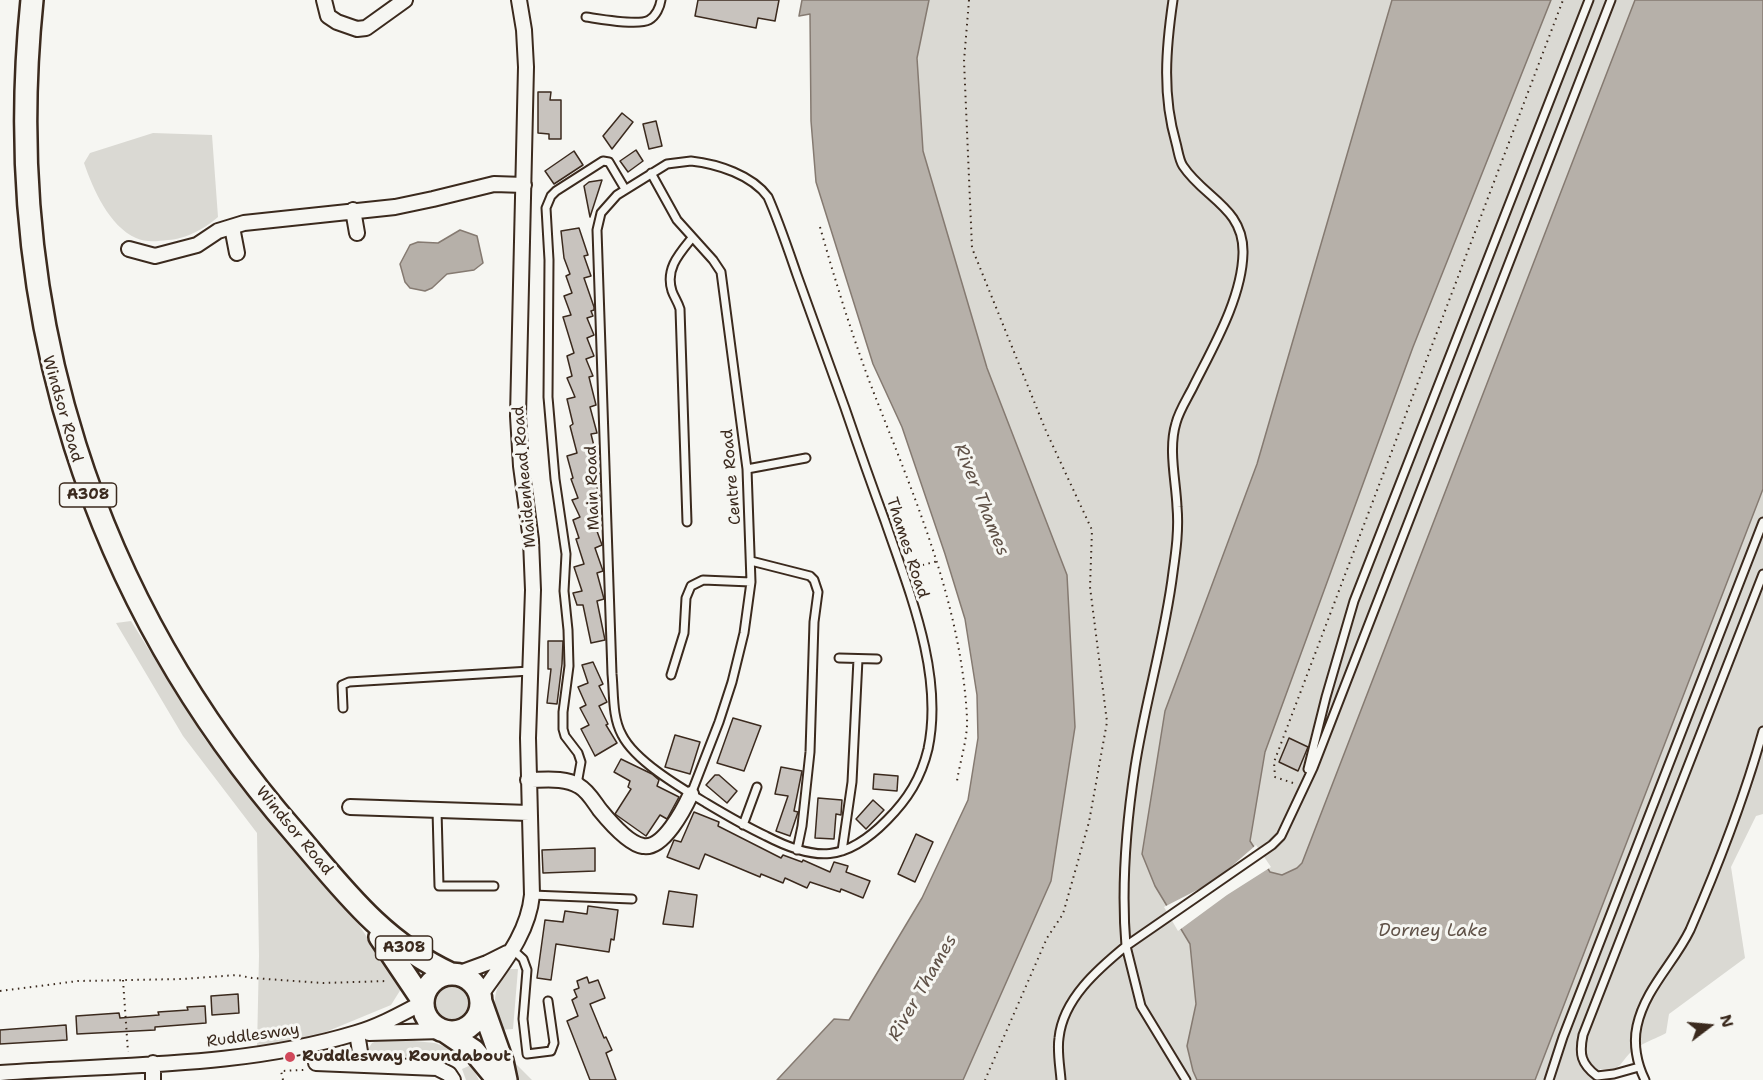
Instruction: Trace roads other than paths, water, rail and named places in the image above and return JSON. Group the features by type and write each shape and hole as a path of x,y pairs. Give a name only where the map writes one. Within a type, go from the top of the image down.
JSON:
{"main road":[{"name":"Windsor Road","path":"32,0 23,104 29,245 40,320 54,385 66,430 91,503 138,606 194,702 263,795 363,912 422,1002"},
{"name":"Windsor Road","path":"363,912 409,952 454,974"},
{"path":"498,1080 474,1051 427,1020 422,1002 424,993 433,981 441,976 454,974 472,982 481,999 506,1080"},
{"path":"444,1032 461,1031 471,1026 480,1013 481,999"}],"street":[{"path":"324,0 328,16 357,29 366,28 405,0"},
{"name":"Maidenhead Road","path":"481,999 525,926 532,895 528,780 532,564 520,466 518,416 526,67 524,30 519,0"},
{"path":"129,249 155,256 197,245 218,231 244,223 404,205 494,184 524,185"},
{"path":"353,210 357,233"},
{"path":"232,227 237,253"},
{"path":"528,780 564,781 577,784 619,830 632,841 643,846 654,844 666,834 682,813 691,794"},
{"path":"350,807 529,813"},
{"path":"454,974 487,963 512,949"},
{"name":"Ruddlesway","path":"0,1073 27,1075 246,1057 357,1033 395,1018 422,1002"},
{"name":"Ruddlesway","path":"357,1033 444,1032"},
{"path":"357,1033 362,1064"},
{"path":"316,1063 437,1068 449,1074 453,1080"},
{"path":"153,1064 153,1080"}],"lane":[{"path":"586,17 638,22 649,20 660,9 661,0"},
{"path":"1173,0 1165,84 1169,122 1182,164 1198,185 1223,204 1239,228 1243,250 1241,280 1215,343 1176,423 1173,445 1178,510 1177,529 1169,596 1135,766 1124,879 1126,946 1141,1006 1186,1080"},
{"path":"1304,787 1326,697 1354,601 1589,0"},
{"path":"1061,1080 1059,1038 1067,1008 1103,965 1126,946 1272,845 1281,836 1304,787 1611,0"},
{"path":"577,784 581,762 578,753 565,736 562,721 569,648 564,591 566,554 556,490 548,397 549,260 546,208 556,191 603,161 609,162 625,189"},
{"name":"Thames Road","path":"651,173 674,162 699,162 744,177 759,186 768,197 835,378 902,571 928,665 932,716 927,750 918,780 906,801 869,837 860,844 842,851 815,854 797,850 743,825 691,794"},
{"name":"Main Road","path":"651,173 611,200 601,213 596,242 615,706 619,728 626,742 661,773 691,794"},
{"name":"Centre Road","path":"651,173 677,220 718,266 722,278 747,469 751,582 744,633 719,722 691,794"},
{"path":"687,522 680,309 671,288 670,274 674,262 692,238"},
{"path":"747,469 806,458"},
{"path":"1549,1080 1572,1015 1763,522"},
{"path":"751,561 810,576 818,592 814,630 809,769 797,850"},
{"path":"1639,1067 1597,1078 1587,1068 1580,1050 1583,1035 1763,574"},
{"path":"672,675 684,633 687,592 691,586 703,580 751,582"},
{"path":"839,658 877,659"},
{"path":"842,851 852,782 858,658"},
{"path":"343,708 342,685 349,682 530,671"},
{"path":"1645,1080 1639,1067 1636,1049 1637,1027 1653,987 1688,932 1724,847 1763,731"},
{"path":"1753,766 1763,769"},
{"path":"743,825 757,787"},
{"path":"437,810 439,885 494,886"},
{"path":"532,895 633,900"},
{"path":"512,949 523,959 527,970 523,1019 527,1054 551,1051 554,1043 548,1000"}],"water":[{"name":"River Thames","path":"802,0 929,0 917,58 923,151 987,368 1067,575 1075,727 1051,881 963,1080 777,1080 834,1019 849,1020 922,898 968,800 978,738 977,695 965,619 902,427 873,364 816,182 811,121 810,14 799,16"},
{"name":"Dorney Lake","path":"1392,0 1551,0 1413,347 1265,752 1250,841 1270,872 1282,875 1302,863 1635,0 1763,0 1763,489 1535,1080 1197,1080 1187,1046 1196,1004 1190,944 1155,886 1142,854 1165,711 1257,464"},
{"path":"460,230 477,236 483,263 474,270 447,274 432,288 425,291 410,288 405,282 400,264 410,245 418,242 438,243"}],"place":[{"name":"Ruddlesway Roundabout","path":"290,1057"}]}
